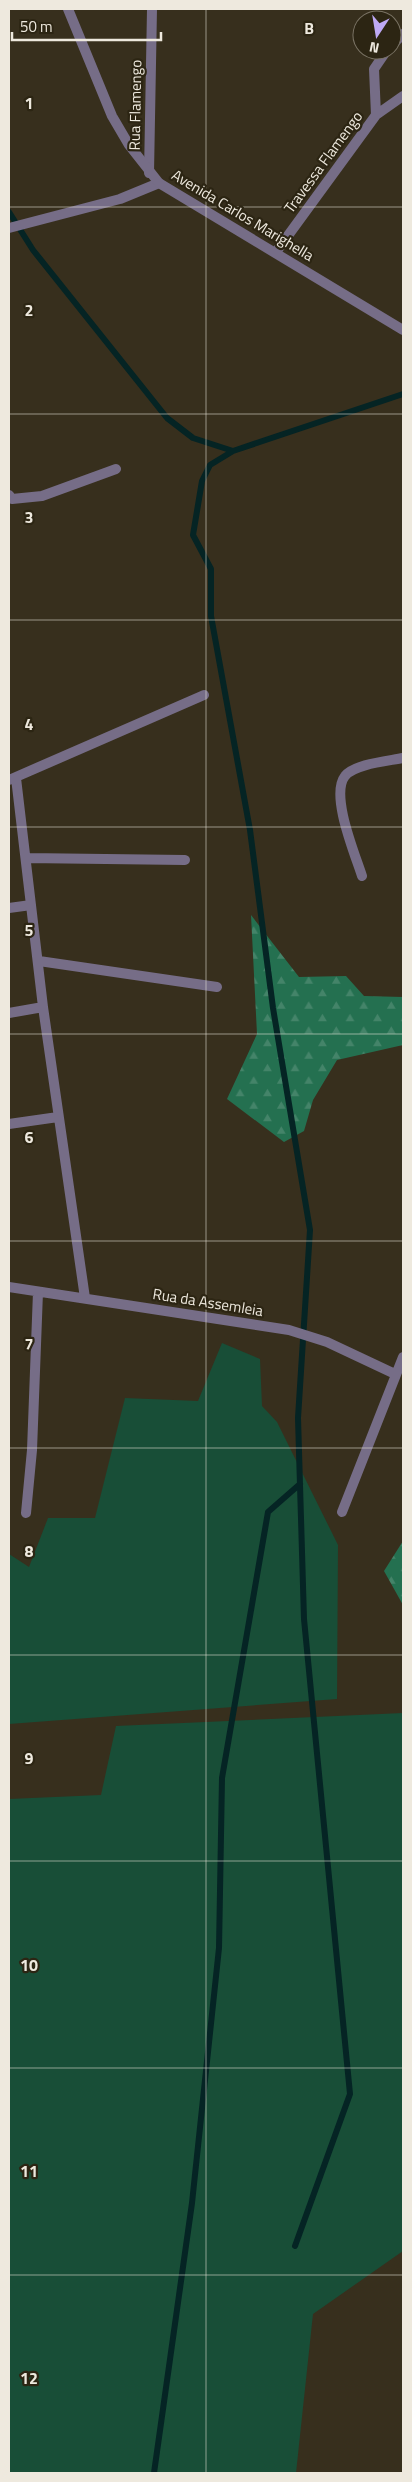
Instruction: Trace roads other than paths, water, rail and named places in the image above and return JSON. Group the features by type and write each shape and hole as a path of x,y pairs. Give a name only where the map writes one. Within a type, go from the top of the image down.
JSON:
{"street":[{"name":"Avenida Carlos Marighella","path":"68,9 112,116 149,173 159,183 403,330"},
{"name":"Rua Flamengo","path":"149,173 152,9"},
{"name":"Travessa Flamengo","path":"376,115 374,69 380,60"},
{"name":"Travessa Flamengo","path":"276,252 376,115 403,96"},
{"path":"9,228 120,199 159,183"},
{"path":"9,495 12,499 42,496 116,469"},
{"path":"85,1298 58,1117 39,961 30,905 26,858 12,779 204,695"},
{"path":"362,876 340,804 340,789 345,775 358,768 403,758"},
{"path":"26,858 185,860"},
{"path":"9,908 30,905"},
{"path":"39,961 217,987"},
{"path":"9,1013 44,1008"},
{"path":"9,1124 58,1117"},
{"name":"Rua da Assemleia","path":"9,1287 290,1330 327,1342 395,1374"},
{"path":"26,1513 32,1450 38,1292"},
{"path":"342,1512 395,1374 403,1358"}],"waterway":[{"path":"9,212 33,250 167,418 193,438 233,451"},
{"path":"295,2246 350,2094 304,1619 298,1418 310,1230 273,1008 250,830 211,616 211,569 193,535 202,481 210,465 233,451 403,394"},
{"path":"154,2473 192,2203 219,1948 222,1778 268,1512 300,1484"}]}
